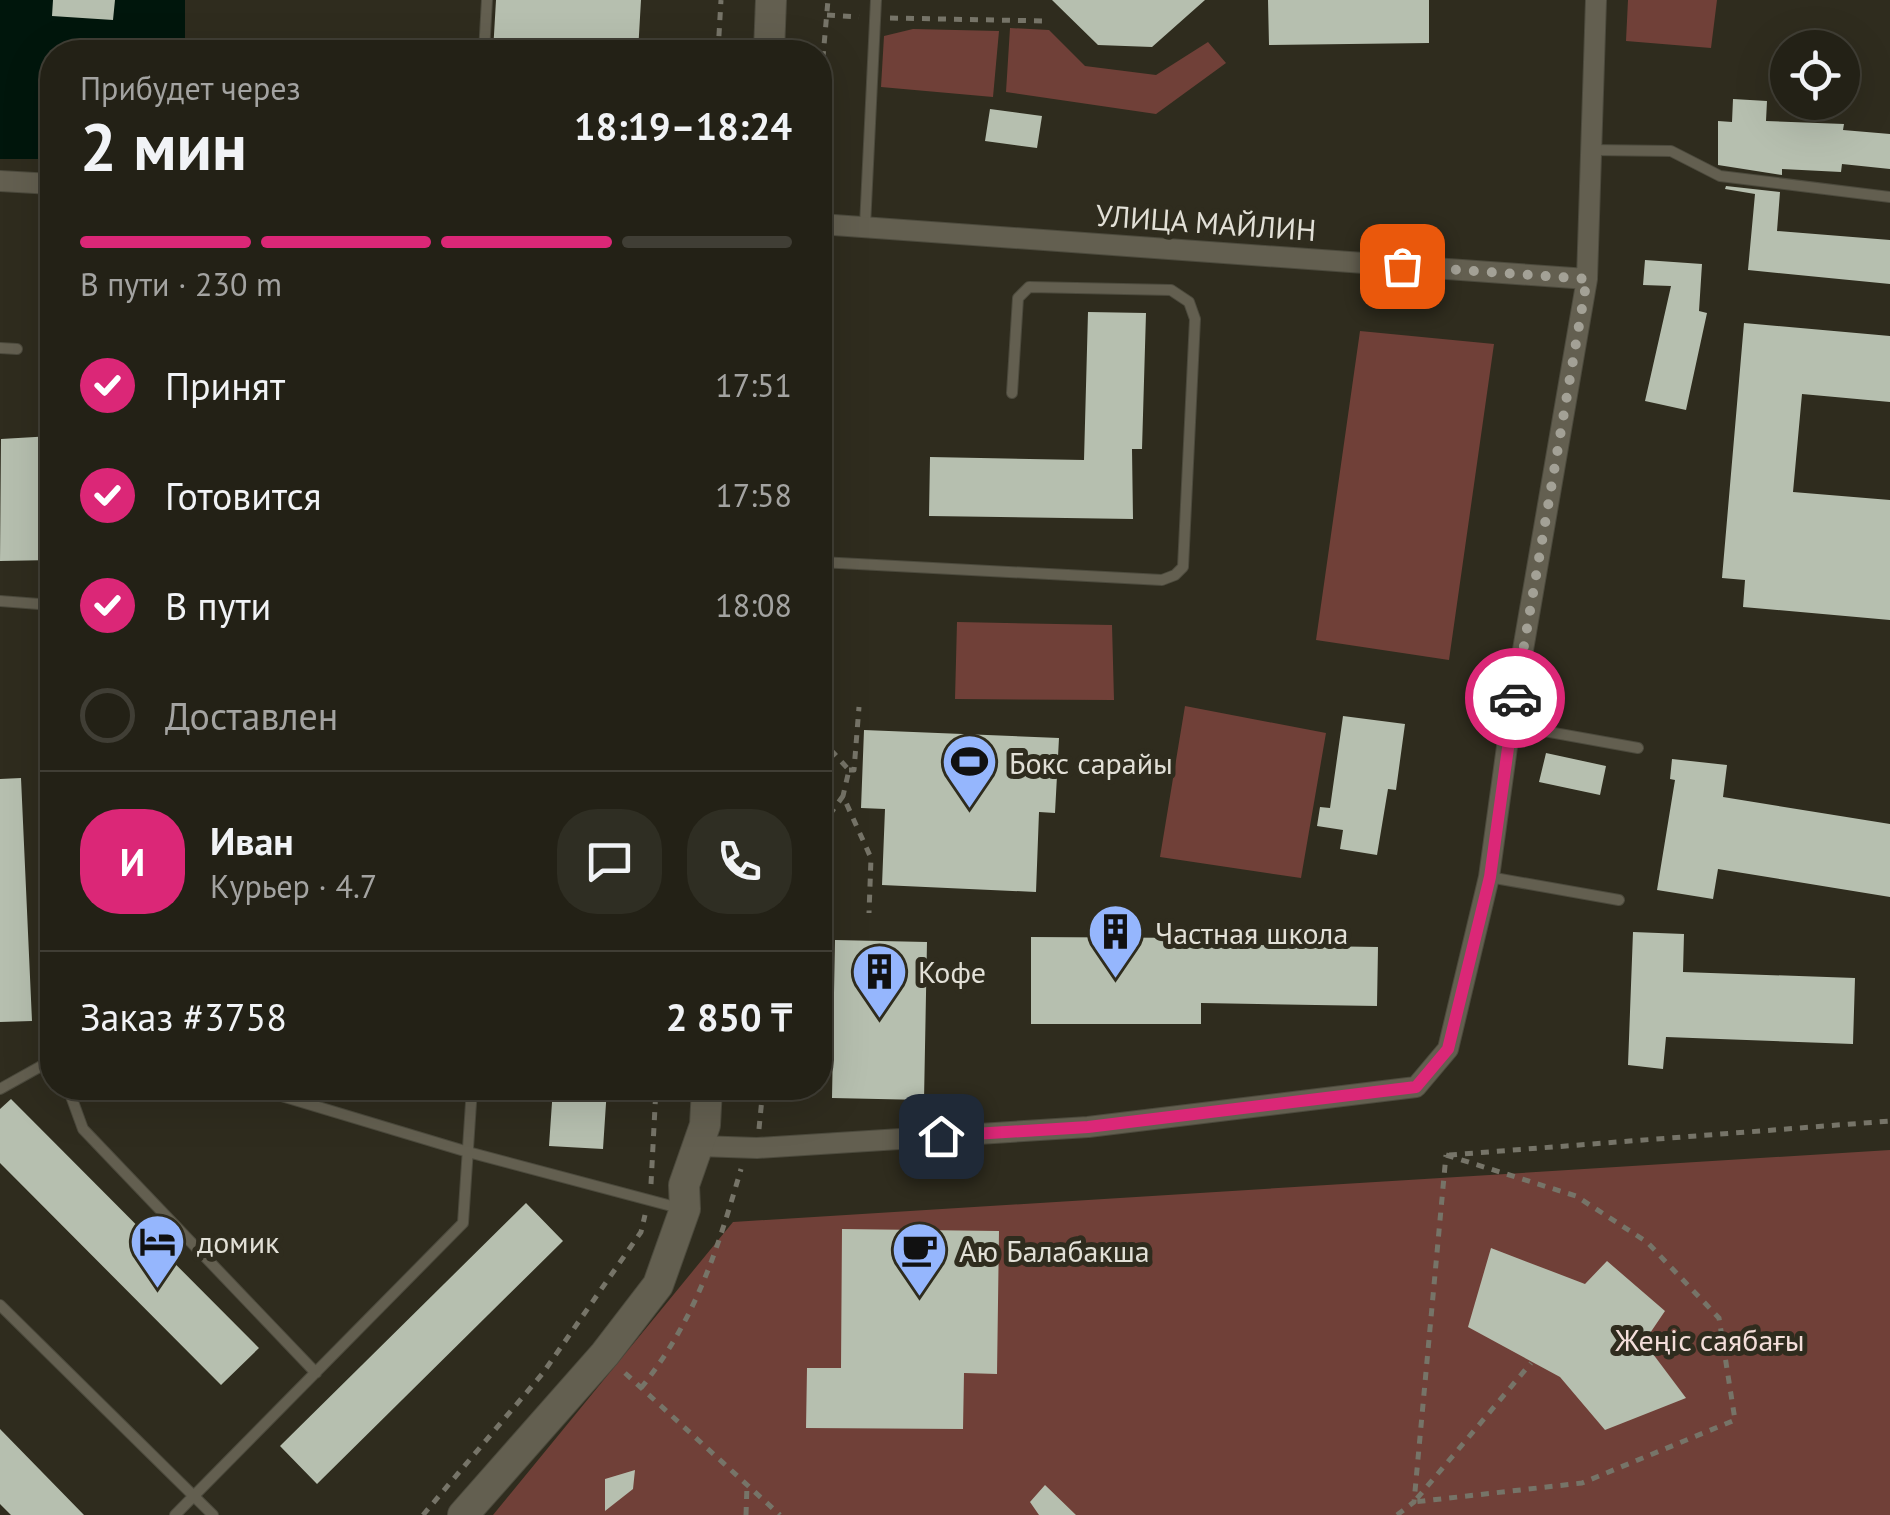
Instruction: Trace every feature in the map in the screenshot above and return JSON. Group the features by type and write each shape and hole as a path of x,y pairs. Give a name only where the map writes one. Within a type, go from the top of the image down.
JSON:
{"main road":[{"path":"769,40 771,0"},
{"path":"464,1515 604,1354 658,1285 685,1209 684,1185 705,1125 706,1100"}],"street":[{"path":"699,1146 757,1148 1088,1127 1416,1087 1448,1049 1490,877 1510,725 1587,279 1596,0"},
{"path":"0,181 40,183"},
{"name":"УЛИЦА МАЙЛИН","path":"832,225 1587,279"}],"lane":[{"path":"484,40 486,0"},
{"path":"865,226 876,0"},
{"path":"1592,150 1672,151 1720,176 1890,197"},
{"path":"832,563 1162,580 1175,575 1183,567 1185,529 1195,319 1189,302 1171,290 1029,286 1018,298 1012,393"},
{"path":"0,348 17,349"},
{"path":"0,601 40,604"},
{"path":"1510,725 1638,748"},
{"path":"1490,877 1619,900"},
{"path":"0,1088 40,1066"},
{"path":"72,1100 83,1130 316,1373"},
{"path":"294,1100 468,1152 685,1209"},
{"path":"175,1515 463,1223 471,1100"},
{"path":"0,1306 213,1515"}],"path":[{"path":"718,40 720,0"},
{"path":"824,40 828,0"},
{"path":"916,18 1047,21"},
{"path":"849,770 854,770 859,707"},
{"path":"832,751 849,770"},
{"path":"832,811 843,796 849,770"},
{"path":"832,796 843,796"},
{"path":"843,796 871,858 870,912"},
{"path":"423,1515 543,1373 641,1232 651,1184 655,1100"},
{"path":"641,1388 669,1352 715,1259 744,1159 757,1148 762,1100"},
{"path":"1446,1155 1890,1121"},
{"path":"1414,1502 1446,1155"},
{"path":"1414,1502 1582,1483 1735,1420 1719,1318 1646,1242 1576,1196 1446,1155"},
{"path":"604,1354 780,1515"},
{"path":"1397,1515 1414,1502 1531,1363"},
{"path":"746,1515 747,1485"}],"green space":[{"path":"1628,0 1717,0 1711,48 1626,41"},
{"path":"1010,28 1049,30 1085,66 1156,75 1208,42 1226,63 1156,114 1006,92"},
{"path":"913,29 999,31 993,97 881,87 884,36"},
{"path":"1360,331 1494,344 1449,660 1316,640"},
{"path":"957,622 1112,625 1114,700 955,699"},
{"path":"1185,706 1326,733 1301,878 1160,857"},
{"name":"Жеңіс саябағы","path":"1890,1150 1890,1515 493,1515 733,1222"}],"shaded area":[{"path":"0,0 185,0 185,40 40,40 40,159 0,159"}],"building":[{"path":"53,0 115,0 113,20 52,16"},
{"path":"496,0 641,0 639,40 494,40"},
{"path":"1052,0 1205,0 1152,47 1098,45"},
{"path":"1268,0 1429,0 1429,43 1269,45"},
{"path":"1733,99 1767,101 1766,121 1844,124 1843,130 1890,134 1890,169 1842,164 1841,172 1782,169 1782,175 1718,165 1718,121 1732,122"},
{"path":"990,109 1042,116 1037,148 985,141"},
{"path":"1726,186 1780,192 1777,231 1890,240 1890,284 1748,270 1755,194 1725,189"},
{"path":"1645,260 1702,264 1699,311 1707,313 1686,410 1645,401 1671,286 1643,285"},
{"path":"1088,312 1146,313 1142,449 1132,449 1133,519 929,516 930,457 1084,460"},
{"path":"1744,323 1890,336 1890,402 1802,394 1793,492 1890,500 1890,620 1743,607 1745,580 1722,578"},
{"path":"40,437 40,560 0,561 1,439"},
{"path":"1343,716 1405,724 1396,790 1388,789 1377,855 1340,849 1343,830 1317,826 1320,807 1330,808"},
{"name":"Бокс сарайы","path":"864,730 1059,738 1055,813 1039,812 1036,892 882,885 885,809 861,808"},
{"path":"1546,753 1606,766 1600,795 1539,782"},
{"path":"1672,759 1727,765 1723,797 1890,824 1890,897 1718,869 1713,899 1657,890 1675,780 1670,779"},
{"path":"21,778 32,1021 0,1022 0,779"},
{"path":"1633,932 1684,934 1683,972 1855,978 1853,1044 1666,1037 1663,1069 1628,1065"},
{"path":"1031,937 1201,938 1201,944 1378,947 1377,1006 1201,1003 1201,1024 1031,1024"},
{"name":"Кофе","path":"835,940 927,942 924,1100 832,1098"},
{"path":"11,1099 259,1348 221,1385 0,1163 0,1109"},
{"path":"552,1100 606,1100 603,1149 549,1146"},
{"path":"526,1203 563,1241 317,1484 280,1446"},
{"name":"Аю Балабакша","path":"842,1229 999,1231 997,1374 964,1373 963,1429 806,1428 807,1368 841,1368"},
{"path":"1491,1248 1585,1284 1607,1261 1665,1311 1644,1342 1686,1398 1605,1430 1560,1377 1468,1327"},
{"path":"0,1429 84,1515 11,1515 0,1504"},
{"path":"635,1470 633,1489 605,1511 605,1479"},
{"path":"1045,1485 1076,1515 1039,1515 1030,1502"}],"way so far":[{"path":"1402,266 1587,279 1515,698"}],"place":[{"name":"Бокс сарайы","path":"970,811"},
{"name":"Частная школа","path":"1116,981"},
{"name":"Кофе","path":"879,1020"},
{"name":"домик","path":"158,1290"},
{"name":"Аю Балабакша","path":"920,1299"}],"route":[{"path":"941,1136 1088,1127 1416,1087 1448,1049 1490,877 1515,698"}]}
